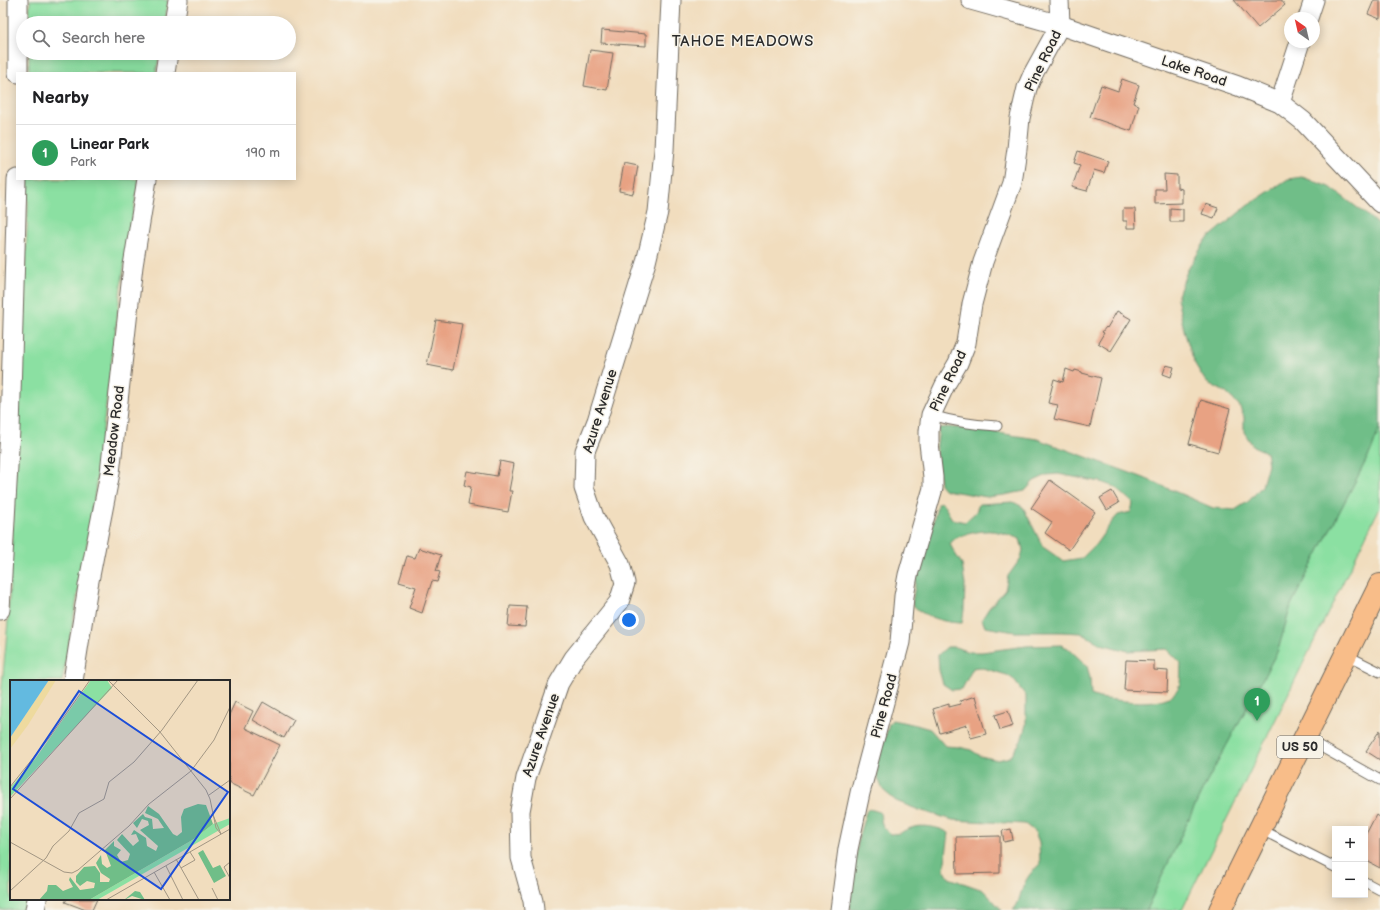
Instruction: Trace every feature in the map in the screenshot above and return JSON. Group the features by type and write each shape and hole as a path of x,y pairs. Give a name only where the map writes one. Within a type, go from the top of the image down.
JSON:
{"highway":[{"name":"US 50","path":"1220,910 1380,585"}],"street":[{"path":"18,0 18,16"},
{"path":"175,16 178,0"},
{"name":"Azure Avenue","path":"534,910 533,901 521,858 520,811 526,778 559,683 574,658 619,602 625,583 620,564 594,517 584,488 585,451 597,421 646,262 658,212 664,142 671,0"},
{"name":"Lake Road","path":"971,0 1060,25 1238,86 1280,103 1303,121 1380,203"},
{"name":"Pine Road","path":"840,910 848,849 860,793 900,642 904,596 908,575 933,488 929,442 931,414 942,390 958,362 966,343 972,304 983,262 1012,183 1020,118 1028,88 1033,74 1060,25 1059,0"},
{"path":"1310,12 1314,0"},
{"path":"1280,103 1298,48"},
{"path":"18,60 18,72"},
{"path":"165,72 167,60"},
{"path":"0,610 10,430 17,180"},
{"name":"Meadow Road","path":"72,680 88,586 110,473 133,266 147,180"},
{"path":"35,910 38,900"}],"lane":[{"path":"931,414 954,422 972,425 997,426"},
{"path":"1346,655 1380,672"},
{"path":"1305,738 1380,780"},
{"path":"1260,829 1332,865"},
{"path":"1368,884 1380,890"}],"green space":[{"path":"30,0 168,0 166,16 29,16"},
{"path":"29,60 159,60 156,72 29,72"},
{"path":"1302,177 1330,187 1367,215 1380,227 1380,426 1372,449 1291,605 1278,650 1202,791 1146,910 1013,910 1018,903 1027,879 1040,864 1039,842 1035,832 1025,824 953,820 919,810 896,801 883,790 877,776 877,764 889,724 892,720 930,729 945,746 971,750 980,756 998,760 1010,757 1021,741 1026,725 1026,696 1013,679 1007,675 979,667 973,668 962,689 952,690 943,684 939,670 938,655 947,647 955,647 969,652 982,652 1026,646 1061,645 1068,648 1087,666 1090,678 1091,695 1099,698 1140,702 1162,700 1171,696 1180,684 1181,663 1167,649 1128,651 1101,644 1081,633 1015,632 985,627 982,619 989,608 1005,590 1008,576 1021,558 1023,550 1020,539 1000,532 982,531 963,535 958,537 950,544 962,564 965,585 962,623 949,622 928,616 916,609 912,604 917,573 927,547 938,503 942,502 952,519 965,522 976,512 979,504 1013,502 1023,507 1043,547 1063,561 1082,558 1096,544 1118,515 1131,512 1133,503 1115,487 1101,482 1058,474 1047,475 1034,481 1025,491 1004,495 987,497 945,490 940,484 936,453 939,428 948,427 979,430 1037,439 1144,478 1213,508 1235,510 1249,501 1262,486 1268,464 1266,452 1253,446 1244,432 1244,417 1239,405 1225,392 1206,382 1195,364 1185,334 1177,298 1187,271 1206,240 1247,206 1288,179"},
{"path":"28,180 139,180 121,286 92,516 62,680 10,680 10,900 27,900 26,910 0,910 0,707 8,621 28,210"},
{"path":"1380,426 1380,507 1182,910 1146,910 1202,791 1278,650 1291,605 1372,449"},
{"path":"867,809 877,811 880,814 881,822 890,834 900,833 920,826 936,828 949,833 944,869 949,878 983,890 1002,910 852,910 849,906 859,835"}],"building":[{"path":"1234,0 1281,0 1285,5 1258,28"},
{"path":"1374,0 1380,0 1380,19 1368,14"},
{"path":"602,30 646,34 646,46 601,43"},
{"path":"590,50 613,53 607,90 584,86"},
{"path":"1122,79 1139,85 1133,103 1139,105 1131,131 1090,117 1101,85 1118,91"},
{"path":"1078,151 1108,161 1104,173 1094,170 1087,191 1072,187 1080,165 1074,163"},
{"path":"624,163 638,166 633,194 619,191"},
{"path":"1164,174 1177,175 1177,188 1182,189 1182,203 1155,204 1155,189 1165,189"},
{"path":"1206,204 1218,208 1214,218 1202,214"},
{"path":"1170,208 1183,209 1183,222 1170,222"},
{"path":"1123,209 1135,209 1136,228 1127,228 1127,221 1123,221"},
{"path":"1117,311 1131,319 1111,351 1098,343 1104,333 1102,332 1106,327 1107,328"},
{"path":"436,320 462,324 453,370 427,365"},
{"path":"1166,365 1174,367 1171,377 1163,374"},
{"path":"1066,369 1074,372 1075,370 1101,378 1090,427 1054,419 1058,405 1048,403 1054,379 1063,382"},
{"path":"1201,400 1230,409 1218,452 1189,444"},
{"path":"500,461 514,464 509,491 512,491 508,512 468,505 471,487 464,485 467,471 497,476"},
{"path":"1050,480 1095,512 1069,550 1045,533 1052,522 1031,508"},
{"path":"1112,491 1119,503 1107,510 1100,498"},
{"path":"419,548 441,555 436,571 440,572 437,582 432,581 422,613 409,608 416,587 399,582 407,556 415,558"},
{"path":"510,606 527,607 525,627 508,626"},
{"path":"1126,660 1154,661 1154,670 1168,671 1167,692 1124,690"},
{"path":"975,696 986,734 971,738 967,725 940,733 933,709 949,704 949,707 961,704 960,701"},
{"path":"235,702 253,711 245,728 280,745 254,795 230,783 230,713"},
{"path":"263,702 294,720 284,738 253,720"},
{"path":"1008,711 1013,726 1000,730 995,715"},
{"path":"1380,730 1380,760 1366,751"},
{"path":"1376,815 1380,818 1380,868 1368,862 1368,830"},
{"path":"1011,829 1013,840 1004,842 1002,831"},
{"path":"1000,836 1000,873 957,874 956,837"},
{"path":"66,900 97,900 92,910 86,910 65,902"}],"place":[{"name":"Linear Park","path":"1257,721"}],"district":[{"name":"TAHOE MEADOWS","path":"743,41"}]}
